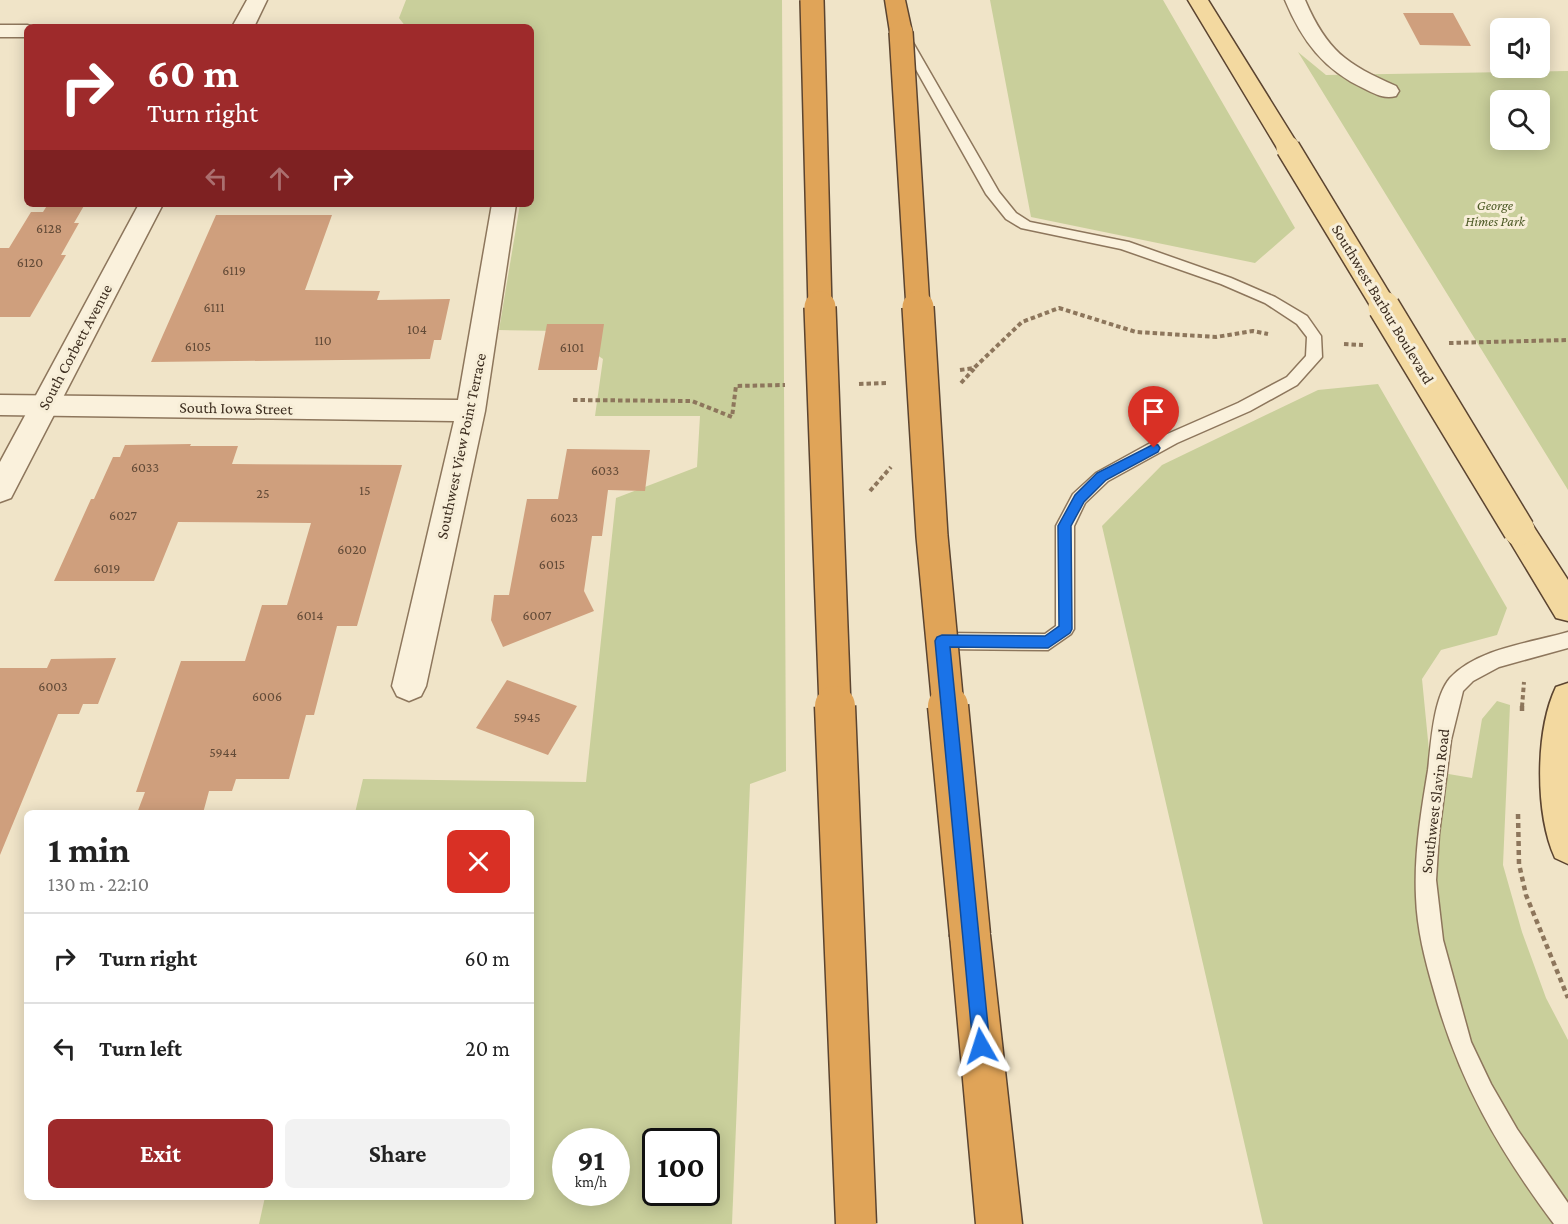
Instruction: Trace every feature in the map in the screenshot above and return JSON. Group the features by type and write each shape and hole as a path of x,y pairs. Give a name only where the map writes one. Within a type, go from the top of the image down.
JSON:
{"highway":[{"path":"812,0 821,349 856,1224"},
{"path":"895,0 901,32 932,536 999,1224"}],"main road":[{"name":"Southwest Barbur Boulevard","path":"1198,0 1568,608"},
{"path":"1568,698 1560,739 1558,776 1568,846"}],"street":[{"path":"245,24 257,0"},
{"path":"1295,0 1315,40 1331,60 1342,69 1388,91"},
{"path":"0,31 24,31"},
{"name":"South Corbett Avenue","path":"0,489 149,207"},
{"name":"Southwest View Point Terrace","path":"409,686 471,411 504,207"},
{"name":"South Iowa Street","path":"0,405 471,411"}],"lane":[{"path":"901,32 993,194 1011,216 1026,225 1124,245 1226,281 1270,300 1302,320 1314,336 1314,357 1292,381 1244,407 1171,439 1102,477 1079,499 1065,526 1065,629 1048,642 942,641"},
{"name":"Southwest Slavin Road","path":"1568,640 1505,657 1477,668 1454,687 1445,720 1433,800 1427,855 1426,894 1428,922 1460,1043 1509,1142 1568,1223"}],"path":[{"path":"1022,322 1059,308 1136,332 1216,337 1253,331 1272,334"},
{"path":"1438,343 1568,340"},
{"path":"856,384 880,384"},
{"path":"573,400 692,401 732,417 736,386 796,385"}],"green space":[{"path":"406,0 782,0 786,771 750,784 732,1224 259,1224 264,1200 534,1200 534,810 356,810 363,779 586,782 616,498 697,467 700,416 595,416 603,359 561,331 499,330 520,207 534,207 534,24 404,24 399,18"},
{"path":"990,0 1163,0 1295,228 1255,263 1031,217"},
{"name":"George Himes Park","path":"1298,52 1326,75 1490,72 1490,78 1550,78 1550,71 1568,71 1568,490"},
{"path":"1378,384 1507,608 1497,635 1441,650 1422,679 1431,771 1472,778 1482,719 1497,701 1510,705 1503,865 1522,932 1546,998 1568,1040 1568,1224 1263,1224 1102,526 1162,465 1318,390"}],"building":[{"path":"1403,13 1453,13 1471,46 1420,45"},
{"path":"46,207 83,207 74,223 79,223 61,255 66,255 30,317 0,317 0,248 9,248 31,212 43,212"},
{"path":"216,215 332,215 305,290 380,291 377,300 450,299 441,340 434,340 430,359 151,362"},
{"path":"547,324 604,324 597,370 538,370"},
{"path":"125,445 238,446 232,464 402,465 357,626 337,626 314,715 306,715 289,779 236,779 232,791 209,791 204,810 138,810 145,792 136,792 181,661 245,661 262,605 287,605 311,523 178,522 154,581 54,581 91,499 94,499 113,457 120,457"},
{"path":"567,449 650,450 645,491 608,490 602,536 592,536 584,591 594,611 503,647 491,620 494,595 509,595 527,499 558,499"},
{"path":"116,658 98,704 83,704 79,714 58,714 0,855 0,668 47,668 51,659"},
{"path":"507,680 577,706 548,755 476,728"}],"route":[{"path":"981,1046 942,641 1048,642 1065,629 1065,526 1079,499 1102,477 1154,448"}]}
